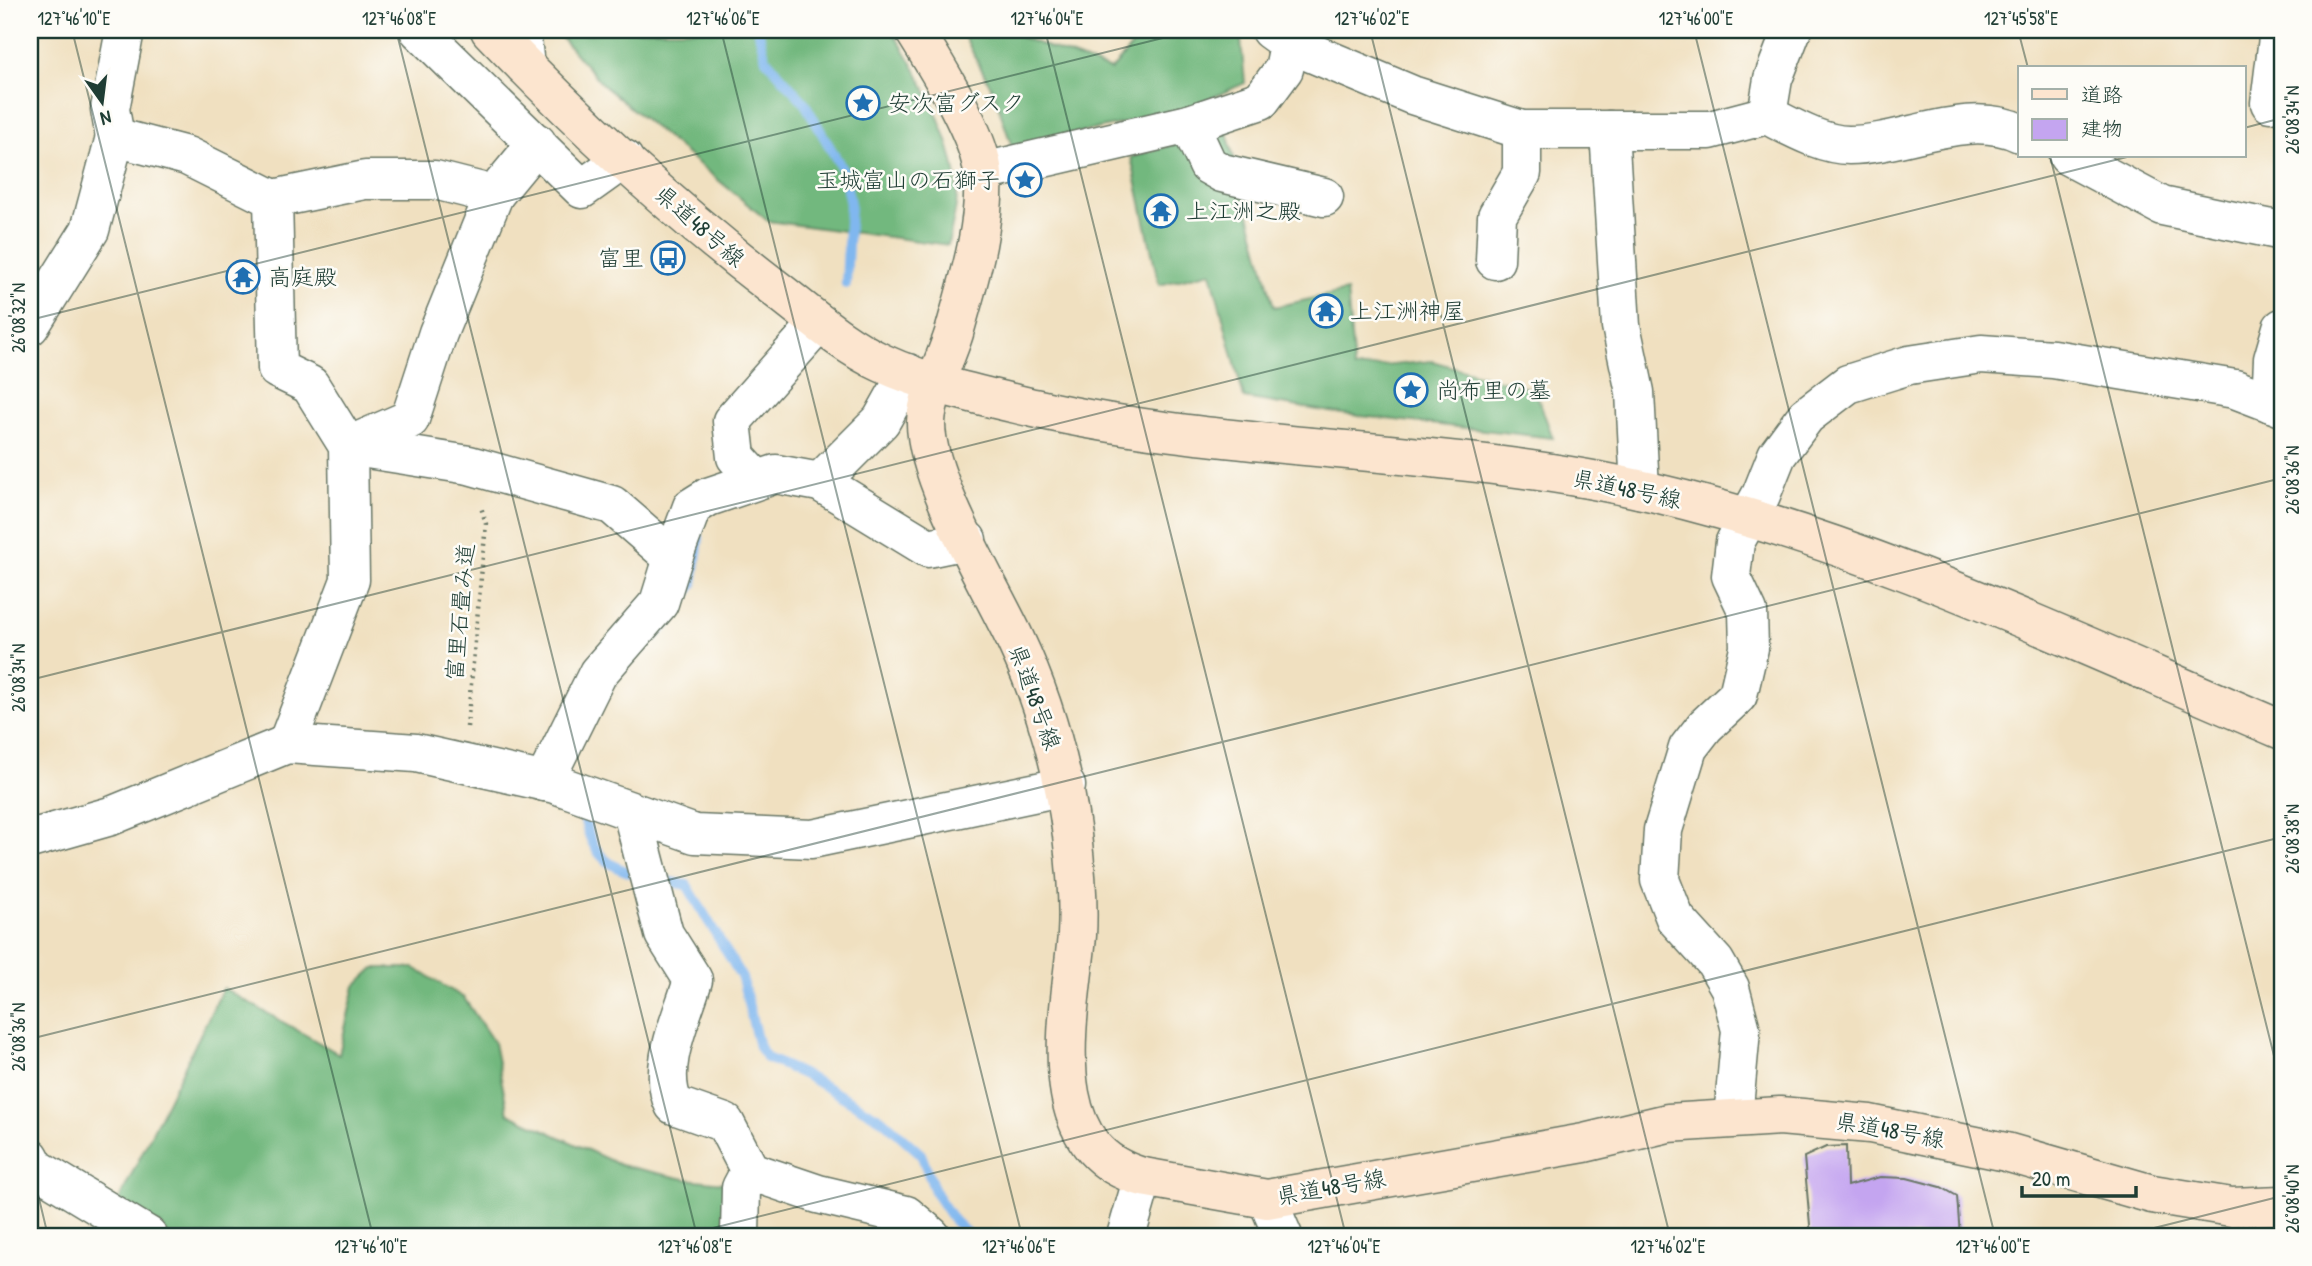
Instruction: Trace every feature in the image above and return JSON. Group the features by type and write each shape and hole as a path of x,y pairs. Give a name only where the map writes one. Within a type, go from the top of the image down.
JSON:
{"main road":[{"name":"県道48号線","path":"490,30 523,48 624,159 711,240 819,323 880,362 923,378 1094,421 1544,472 1640,489 1748,516 1974,600 2282,730"},
{"path":"914,30 951,91 983,172 979,237 923,378"},
{"name":"県道48号線","path":"923,378 931,454 940,485 1017,643 1066,786 1076,871 1077,931 1065,1060 1078,1127 1097,1155 1127,1173 1267,1199 1584,1143 1668,1123 1787,1116 1870,1124 2006,1152 2152,1194 2231,1207 2282,1205"}],"street":[{"path":"30,326 90,230 116,137 110,109 125,30"},
{"path":"419,30 582,189 624,159"},
{"path":"1767,115 1773,79 1792,30"},
{"path":"2270,103 2279,30"},
{"path":"983,172 1189,124 1261,100 1284,69 1284,34 1412,95 1522,130 1710,130 1767,115 1802,132 1847,145 1955,128 2002,125 2018,132"},
{"path":"1189,124 1208,165 1222,173 1324,197"},
{"path":"1496,260 1497,216 1522,173 1522,130"},
{"path":"1609,130 1621,326 1635,392 1640,489"},
{"path":"116,137 187,156 273,199 365,180 435,180 494,195"},
{"path":"348,446 410,419 438,333 494,195 537,143"},
{"path":"2072,158 2162,206 2282,230"},
{"path":"273,199 277,369 310,385 348,446 350,580 287,744"},
{"path":"766,477 736,457 732,421 819,323"},
{"path":"1733,1118 1741,1030 1730,988 1716,962 1675,918 1660,880 1663,830 1688,748 1705,726 1738,695 1749,648 1748,612 1731,576 1735,542 1761,495 1777,455 1806,416 1848,384 1909,365 1981,354 2053,359 2235,389 2277,405 2273,359 2282,328"},
{"path":"819,481 923,378"},
{"path":"348,446 469,466 612,505 673,558"},
{"path":"549,783 598,673 659,603 692,507 708,497 766,477 819,481 928,548 967,540"},
{"path":"30,839 111,816 287,744 416,753 549,783 695,834 812,839 1066,786"},
{"path":"619,807 642,851 664,934 693,980 669,1062 666,1088 674,1105 725,1123 750,1171 818,1194 906,1215 931,1236"},
{"path":"30,1157 36,1168 148,1236"},
{"path":"740,1236 741,1188 750,1171"},
{"path":"1126,1236 1143,1177"},
{"path":"1267,1199 1283,1236"}],"path":[{"name":"富里石畳み道","path":"463,764 486,524 469,466"}],"green space":[{"path":"633,30 891,30 913,65 935,110 951,156 957,196 948,245 768,221 603,85 560,36"},
{"path":"961,30 1021,30 1020,37 1111,70 1146,30 1240,30 1245,83 1184,110 1012,147 994,93"},
{"path":"1226,129 1274,307 1347,291 1354,369 1432,361 1535,390 1553,438 1343,414 1244,398 1211,272 1159,285 1131,157"},
{"path":"374,968 414,968 464,998 494,1043 508,1113 620,1165 685,1179 724,1183 725,1236 167,1236 162,1226 118,1202 223,988 339,1054 355,986"}],"building":[{"path":"1846,1146 1847,1186 1880,1177 1907,1178 1941,1187 1957,1196 1960,1236 1811,1236 1804,1157 1826,1147"}],"waterway":[{"path":"758,30 766,59 804,102 844,172 850,204 846,284"},
{"path":"654,637 671,619 693,584 699,537"},
{"path":"581,803 587,830 597,851 614,866 640,875"},
{"path":"656,879 687,885 742,978 759,1047 767,1058 809,1077 884,1121 921,1154 936,1194 954,1221 970,1236"}],"place":[{"name":"安次富グスク","path":"863,103"},
{"name":"玉城富山の石獅子","path":"1025,180"},
{"name":"上江洲之殿","path":"1161,211"},
{"name":"富里","path":"668,258"},
{"name":"高庭殿","path":"243,277"},
{"name":"上江洲神屋","path":"1326,311"},
{"name":"尚布里の墓","path":"1411,390"}]}
